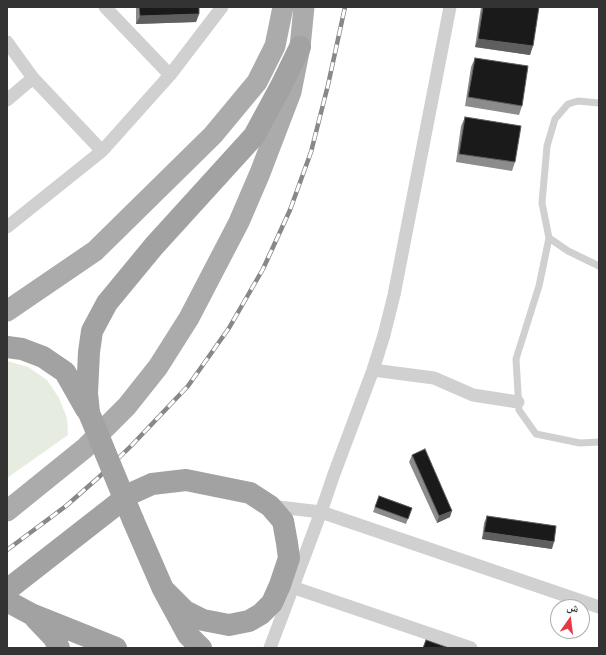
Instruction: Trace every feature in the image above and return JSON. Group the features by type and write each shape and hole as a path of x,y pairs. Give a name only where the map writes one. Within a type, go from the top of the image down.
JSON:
{"highway":[{"path":"89,413 87,393 89,352 92,331 107,303 154,246 254,136 300,47"},
{"path":"7,347 22,349 43,357 65,372 89,413 163,589 188,635 201,648"},
{"path":"7,590 130,494 152,484 186,480 250,493 270,506 283,521 289,558 286,586 261,614 249,621 229,625 203,620 185,611 163,589"},
{"path":"7,601 31,614 116,648"},
{"path":"31,614 54,638 59,648"}],"main road":[{"path":"7,310 95,251 213,135 257,82 275,46 283,7"},
{"path":"7,511 85,448 127,406 158,367 189,318 239,222 260,173 291,92 300,47 304,7"}],"street":[{"path":"105,7 170,75"},
{"path":"7,227 102,151 170,75 222,7"},
{"path":"270,648 286,586 321,512 373,370 394,295 450,7"},
{"path":"7,42 34,78 102,151"},
{"path":"7,100 34,78"},
{"path":"373,370 434,378 473,395 518,402"},
{"path":"270,506 321,512 599,607"},
{"path":"286,586 470,648"}],"lane":[{"path":"599,103 578,101 568,104 555,119 547,146 542,204 549,238 539,286 516,359 519,410 536,434 580,443 599,442"},
{"path":"549,238 568,251 599,266"}],"shaded area":[{"path":"7,361 28,367 47,380 59,398 67,418 68,435 7,478"}],"building":[{"path":"139,7 199,7 199,14 140,16"},
{"path":"483,7 539,7 533,46 478,39"},
{"path":"475,58 528,66 522,106 468,97"},
{"path":"465,117 521,126 515,162 459,154"},
{"path":"425,449 452,511 439,516 412,455"},
{"path":"379,496 412,508 408,519 375,507"},
{"path":"487,516 556,526 554,542 484,532"},
{"path":"426,640 449,648 423,648"}],"railway":[{"path":"7,550 66,506 132,445 188,386 229,328 263,269 290,210 311,152 328,85 345,7"}]}
